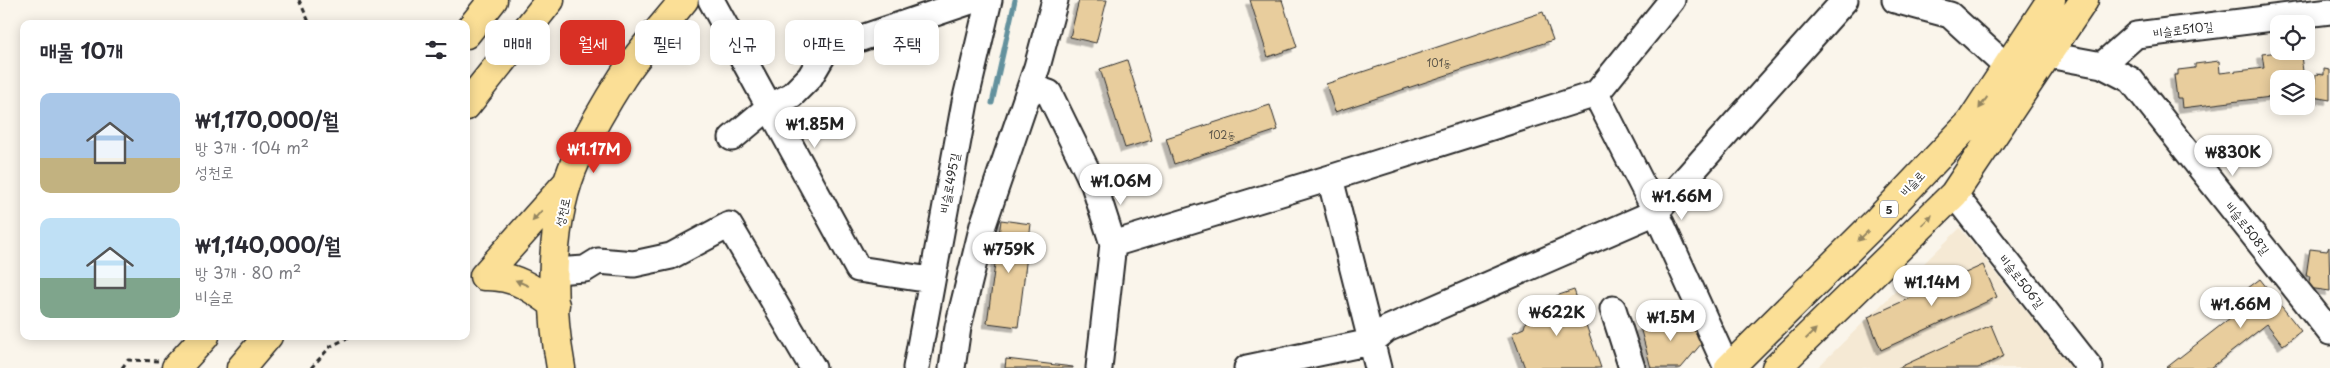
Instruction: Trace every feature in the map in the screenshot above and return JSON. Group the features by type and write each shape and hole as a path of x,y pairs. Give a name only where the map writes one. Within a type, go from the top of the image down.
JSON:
{"main road":[{"path":"470,29 493,0"},
{"path":"470,101 550,0"},
{"name":"성천로","path":"561,368 556,343 553,271 559,222 577,158 623,77 684,0"},
{"name":"비슬로","path":"1728,368 1772,327 1878,220 1970,123 2051,0"},
{"path":"1776,368 1954,194 2084,0"},
{"path":"555,305 531,287 516,280 500,276 484,276 570,179"},
{"path":"1752,368 1753,363 1768,344 1772,327"},
{"path":"168,365 199,340"},
{"path":"241,368 265,340"}],"street":[{"path":"711,0 858,269 931,280"},
{"path":"732,138 769,107 792,94 810,76 826,50 974,0"},
{"name":"비슬로495길","path":"916,368 965,102 989,0"},
{"path":"952,368 958,327 983,225 1031,87 1055,0"},
{"path":"1113,244 1596,94 1672,0"},
{"path":"1247,368 1371,342 1387,330 1656,212 1845,0"},
{"path":"1894,0 1950,16 2007,67"},
{"name":"비슬로510길","path":"2102,66 2136,35 2330,12"},
{"path":"2052,49 2102,66"},
{"name":"비슬로508길","path":"2102,66 2131,80 2330,332"},
{"path":"1031,87 1049,93 1094,185 1113,244 1098,368"},
{"path":"1596,94 1656,212 1728,368"},
{"path":"1330,178 1378,368"},
{"name":"비슬로506길","path":"1954,194 2090,368"},
{"path":"553,271 585,269 598,261 634,264 671,256 728,225 813,368"},
{"path":"1613,309 1632,368"}],"path":[{"path":"299,0 308,20"},
{"path":"311,368 331,346 344,340"},
{"path":"122,368 128,360 168,365"}],"shaded area":[{"path":"1960,228 2072,368 1817,368"}],"building":[{"path":"1079,0 1107,0 1096,43 1070,37"},
{"path":"1250,0 1282,0 1297,47 1268,57"},
{"path":"1543,12 1553,40 1335,112 1326,84"},
{"path":"2270,53 2270,60 2302,60 2303,70 2270,70 2270,97 2182,108 2181,98 2177,98 2174,75 2178,75 2178,70 2195,68 2195,64 2219,61 2220,73 2264,68 2262,54"},
{"path":"1127,60 1152,140 1125,148 1100,69"},
{"path":"2324,69 2330,70 2330,100 2315,97 2316,74 2324,75"},
{"path":"1270,105 1278,130 1174,164 1166,138"},
{"path":"1001,220 1031,224 1018,327 987,323"},
{"path":"2329,247 2330,291 2308,288 2310,276 2306,276 2310,249 2327,251"},
{"path":"1983,265 1997,297 1881,350 1868,317"},
{"path":"2260,279 2301,331 2283,345 2267,324 2211,368 2166,368 2248,304 2240,294"},
{"path":"1574,290 1601,368 1525,368 1512,333 1524,328 1526,321 1537,308 1557,301 1556,296"},
{"path":"1687,314 1702,343 1681,368 1651,368 1640,327"},
{"path":"1991,325 2004,356 1978,368 1898,368"},
{"path":"1006,359 1073,367 1073,368 1005,368"}],"waterway":[{"path":"992,103 1015,0"}]}
